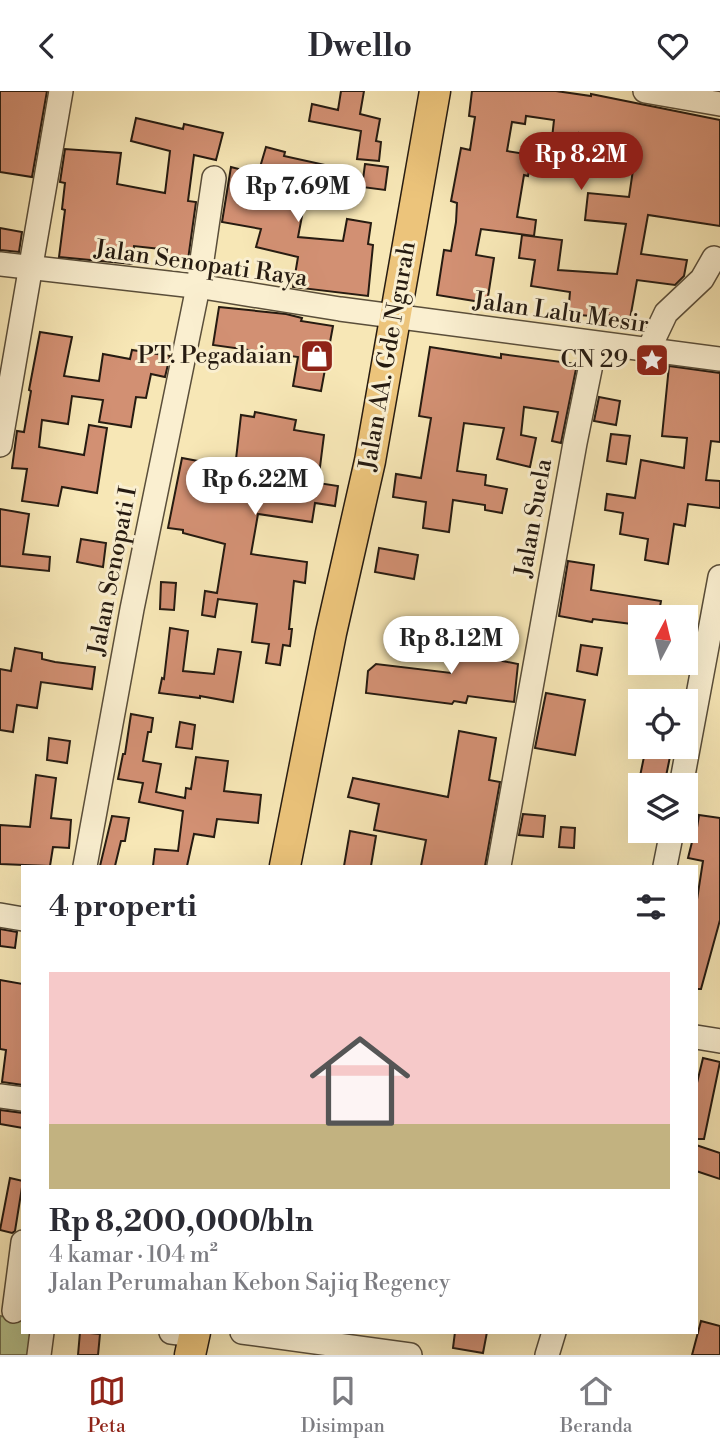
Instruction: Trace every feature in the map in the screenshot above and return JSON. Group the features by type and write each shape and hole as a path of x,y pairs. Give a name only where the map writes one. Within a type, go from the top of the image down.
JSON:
{"main road":[{"name":"Jalan AA. Gde Ngurah","path":"285,865 331,633 370,461 435,91"}],"street":[{"path":"0,445 61,91"},
{"path":"645,91 720,104"},
{"name":"Jalan Senopati I","path":"85,865 132,609 198,287 214,178"},
{"path":"648,351 666,313 702,279 714,258"},
{"name":"Jalan Senopati Raya","path":"0,264 198,287 396,317"},
{"name":"Jalan Lalu Mesir","path":"396,317 595,345 720,359"},
{"name":"Jalan Suela","path":"499,865 595,345"},
{"path":"683,773 720,577"},
{"path":"665,865 670,843"},
{"path":"0,915 21,919"},
{"path":"698,1037 720,1041"},
{"path":"0,1096 21,1099"},
{"path":"12,1311 21,1255"},
{"path":"39,1355 42,1334"},
{"path":"264,1334 397,1346"},
{"path":"547,1355 553,1334"}],"green space":[{"path":"0,1316 21,1319 21,1334 39,1334 36,1355 0,1355"}],"building":[{"path":"0,91 47,91 32,177 0,172"},
{"path":"341,91 364,91 360,114 380,119 376,141 381,142 379,161 357,159 361,131 309,121 312,104 338,110"},
{"path":"472,91 556,91 591,94 720,120 720,226 648,215 641,254 687,260 684,276 675,285 637,280 630,319 602,314 602,317 568,314 570,292 531,286 535,260 519,258 522,235 562,240 558,270 617,274 626,224 585,220 588,193 629,197 637,143 579,133 575,168 549,165 554,120 526,116 525,124 512,122 507,151 532,155 528,176 524,175 517,217 536,220 534,236 481,229 476,255 494,258 487,303 437,295 444,250 451,251 456,222 457,203 451,201 461,148 470,150 475,117 469,116"},
{"path":"136,118 183,129 184,124 223,133 216,160 194,155 188,201 196,202 187,267 167,264 169,250 134,246 132,264 59,257 65,210 62,209 65,183 60,182 65,149 121,153 117,184 165,193 170,151 131,141"},
{"path":"266,147 285,152 284,156 325,165 318,198 306,195 298,237 343,241 347,219 371,223 368,244 373,245 368,296 293,287 298,257 256,247 261,229 222,222 231,167 258,174"},
{"path":"365,164 388,167 385,190 362,187"},
{"path":"0,228 22,232 19,252 0,250"},
{"path":"219,307 286,314 302,318 301,321 333,326 321,391 293,386 298,357 213,345"},
{"path":"40,332 72,337 64,376 99,381 103,354 130,359 132,350 170,356 165,377 151,374 146,398 136,397 131,427 99,422 103,400 72,396 68,424 42,420 39,447 84,455 89,425 107,428 97,493 62,487 58,506 22,501 27,469 12,468 17,431 24,432"},
{"path":"430,347 501,358 501,354 577,364 561,443 552,441 558,412 524,407 521,435 536,438 530,467 497,459 504,428 464,423 457,471 486,475 485,485 507,489 502,513 485,510 485,505 453,500 449,532 423,528 426,502 393,497 396,474 421,478 431,418 419,416"},
{"path":"669,366 720,373 720,442 711,441 706,480 720,481 720,508 688,504 685,526 674,524 668,564 645,560 648,539 620,534 623,513 605,510 607,494 635,498 641,460 684,468 687,438 662,436"},
{"path":"599,397 620,401 616,425 594,421"},
{"path":"255,412 296,420 294,430 324,435 318,483 338,486 335,506 315,503 312,522 258,514 251,554 307,562 305,583 294,581 290,646 283,645 280,665 266,663 269,644 252,642 257,604 218,599 215,617 202,615 205,591 217,593 225,544 183,533 183,530 168,528 182,458 235,468 241,415 254,417"},
{"path":"611,434 630,436 626,464 607,461"},
{"path":"0,509 29,514 23,554 50,557 49,571 0,566"},
{"path":"81,539 106,543 103,567 77,562"},
{"path":"379,548 418,555 414,579 375,572"},
{"path":"568,561 594,565 591,590 661,601 660,605 628,605 628,623 593,619 592,622 559,616"},
{"path":"161,582 176,583 174,610 160,609"},
{"path":"170,628 188,631 183,671 214,674 218,649 241,652 233,702 159,693 162,678 164,679"},
{"path":"456,632 495,637 492,659 518,664 514,702 468,696 466,703 454,701 452,704 366,693 368,671 376,664 451,673"},
{"path":"581,645 602,648 597,675 577,671"},
{"path":"15,648 42,653 42,659 95,667 92,689 41,682 37,708 17,705 13,732 0,730 0,669 11,671"},
{"path":"546,693 585,700 575,755 535,748"},
{"path":"131,714 153,718 143,761 161,764 156,792 185,798 186,788 191,789 196,757 228,761 224,791 261,795 258,823 217,819 214,837 194,834 187,865 153,865 155,849 178,851 183,811 139,802 143,783 118,779"},
{"path":"180,722 195,725 192,749 176,747"},
{"path":"459,731 496,738 489,780 500,782 485,865 421,865 426,840 374,830 379,804 348,797 353,778 448,797"},
{"path":"49,738 70,741 67,763 47,760"},
{"path":"644,759 670,759 667,773 641,773"},
{"path":"36,775 56,778 51,818 71,820 69,848 53,847 50,865 0,864 0,825 30,827"},
{"path":"523,814 545,816 543,837 519,835"},
{"path":"699,815 720,818 720,920 701,989 698,989 698,893 703,861 688,858 692,843 698,843"},
{"path":"112,816 129,818 125,841 121,841 115,865 100,865"},
{"path":"561,827 575,828 574,848 559,847"},
{"path":"350,831 376,836 371,865 344,865"},
{"path":"0,929 17,932 15,948 0,946"},
{"path":"0,980 21,984 21,1085 2,1082 6,1050 0,1049"},
{"path":"703,1058 720,1062 704,1139 698,1139 698,1079"},
{"path":"0,1110 21,1113 21,1128 0,1124"},
{"path":"698,1146 720,1153 720,1179 698,1172"},
{"path":"10,1178 21,1181 15,1231 12,1233 0,1230"},
{"path":"701,1321 720,1326 720,1355 692,1355"},
{"path":"80,1334 100,1334 98,1355 78,1355"},
{"path":"455,1334 487,1334 483,1353 453,1348"}],"place":[{"name":"PT. Pegadaian","path":"317,356"},
{"name":"CN 29","path":"652,360"}]}
